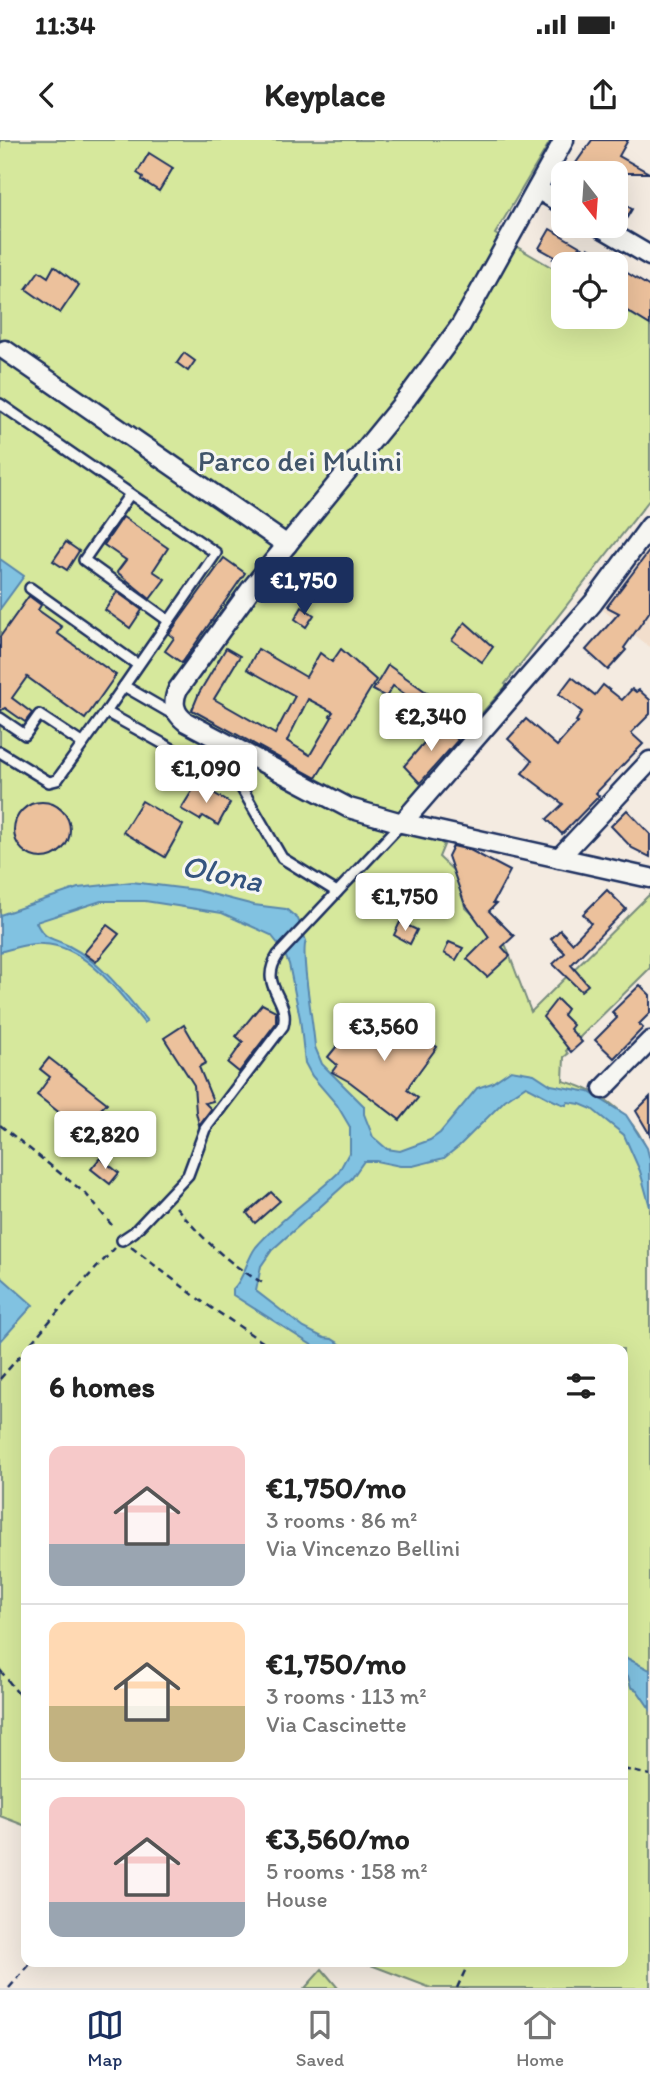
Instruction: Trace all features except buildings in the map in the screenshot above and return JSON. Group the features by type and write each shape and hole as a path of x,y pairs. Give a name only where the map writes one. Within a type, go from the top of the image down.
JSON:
{"street":[{"path":"564,140 461,325 407,398 250,590 178,689 174,701 177,713 186,722 349,808 402,823 650,878"},
{"path":"537,189 551,197"},
{"path":"619,238 650,256"},
{"path":"5,350 286,545"},
{"path":"402,823 593,603 650,526"},
{"path":"559,858 650,761"},
{"path":"603,1089 650,1041"}],"lane":[{"path":"0,404 216,553 57,780 49,782 0,752"},
{"path":"130,494 84,560 169,621"},
{"path":"30,588 138,665"},
{"path":"124,686 186,722"},
{"path":"106,712 241,787 282,858 337,892"},
{"path":"0,718 25,735 39,715 83,744"},
{"path":"122,1240 134,1232 188,1175 205,1129 283,1026 284,1011 272,987 270,972 278,955 402,823"}],"path":[{"path":"0,1125 86,1194 122,1240 200,1300 266,1344"},
{"path":"167,1197 204,1241 241,1271 263,1283"},
{"path":"30,1344 122,1240"},
{"path":"0,1379 21,1355"},
{"path":"0,1670 21,1697"},
{"path":"628,1770 650,1775"},
{"path":"9,1988 28,1967"},
{"path":"457,1988 467,1967"}],"shaded area":[{"path":"650,547 650,647 603,610"}],"green space":[{"name":"Parco dei Mulini","path":"0,140 551,140 495,234 551,267 551,329 628,329 628,312 650,325 650,499 505,684 507,685 408,805 417,824 444,845 439,857 457,874 465,907 506,946 531,1012 650,894 650,968 566,1051 568,1054 564,1057 563,1081 592,1092 617,1109 637,1132 650,1160 650,1988 431,1988 376,1967 628,1967 628,1344 21,1344 21,1824 0,1816"},
{"path":"322,1969 338,1988 305,1988"}],"water":[{"path":"0,559 24,576 0,609"},
{"path":"132,882 196,890 254,905 286,909 298,919 306,941 306,975 315,1047 322,1064 364,1106 364,1114 373,1137 387,1149 400,1151 430,1140 440,1133 477,1088 492,1083 511,1070 534,1074 551,1085 589,1092 626,1115 647,1148 650,1160 650,1207 640,1171 624,1135 592,1109 568,1102 566,1105 561,1104 526,1086 505,1100 444,1158 413,1166 364,1161 352,1178 272,1250 261,1266 256,1291 304,1328 340,1344 310,1344 233,1295 233,1289 256,1247 275,1227 338,1173 350,1151 350,1127 305,1063 300,1018 289,964 283,950 271,935 222,913 145,901 101,901 36,922 46,935 81,953 102,970 147,1021 144,1023 101,973 74,953 59,946 43,944 0,952 0,915 78,888"},
{"path":"0,1276 33,1305 0,1342"},
{"path":"628,1659 650,1670 650,1709 637,1690 631,1687"}],"water label":[{"name":"Olona","path":"222,873"}]}
